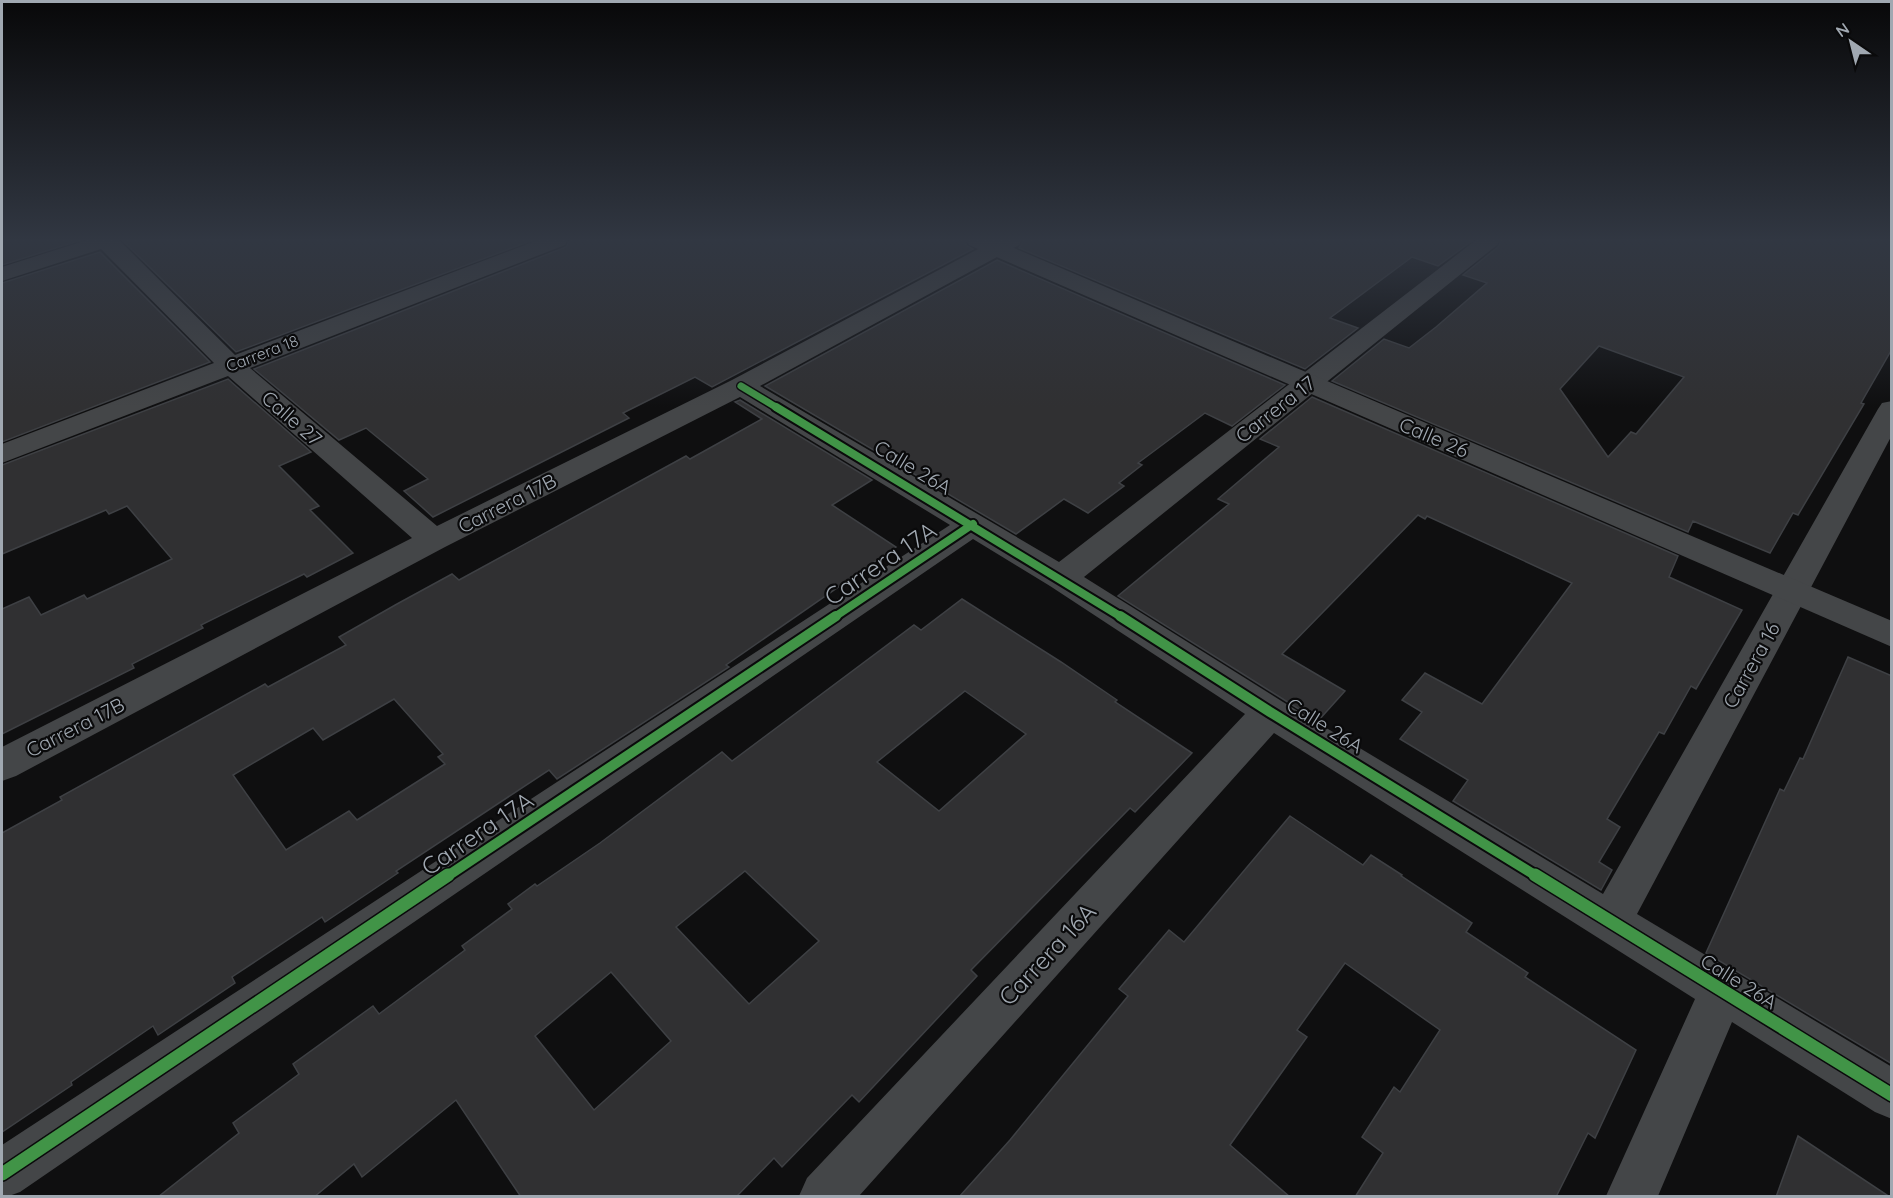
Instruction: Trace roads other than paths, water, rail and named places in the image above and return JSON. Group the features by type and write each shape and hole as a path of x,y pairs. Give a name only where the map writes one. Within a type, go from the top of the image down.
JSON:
{"street":[{"name":"Calle 27","path":"162,296 231,365 434,540"},
{"name":"Carrera 18","path":"2,454 411,296"},
{"name":"Carrera 17B","path":"2,765 434,540 741,386 899,296"},
{"name":"Calle 26","path":"1114,296 1308,383 1892,635"},
{"name":"Carrera 17","path":"1061,578 1418,296"},
{"name":"Calle 26A","path":"741,386 1061,578 1270,712 1892,1095"},
{"name":"Carrera 16","path":"1610,922 1892,409"},
{"name":"Carrera 17A","path":"2,1174 973,524"},
{"name":"Carrera 16A","path":"825,1197 1270,712"},
{"path":"1632,1197 1722,992"}]}
